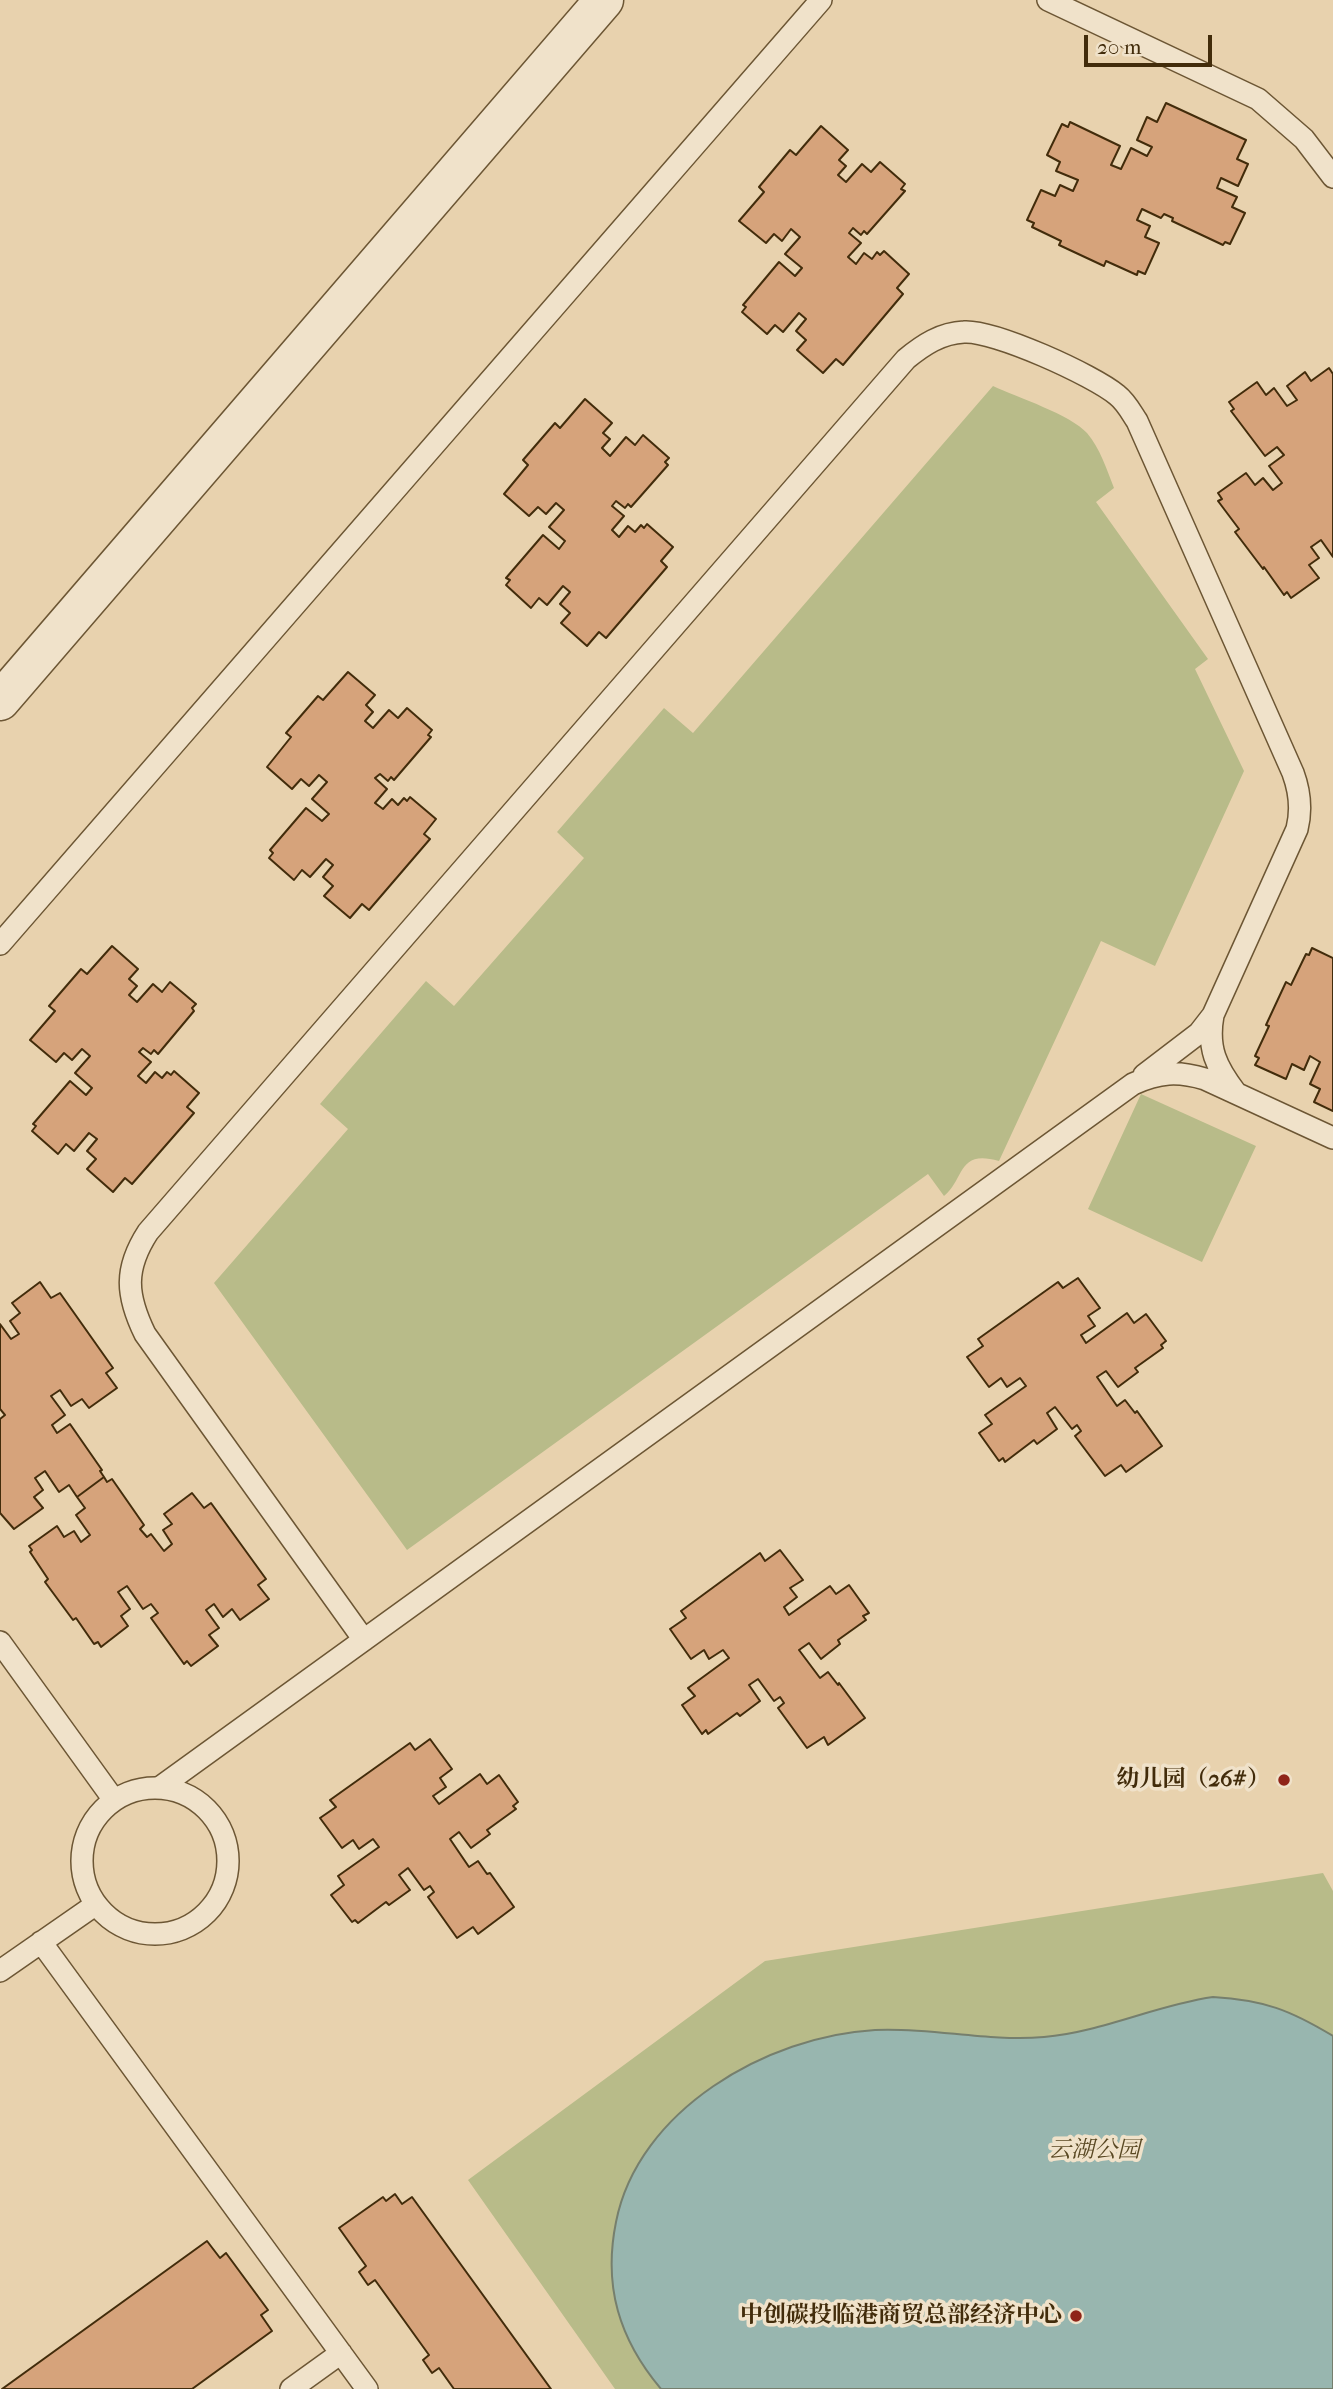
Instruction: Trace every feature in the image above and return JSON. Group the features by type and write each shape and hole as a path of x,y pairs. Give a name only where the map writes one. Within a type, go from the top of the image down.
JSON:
{"street":[{"path":"0,701 604,0"}],"lane":[{"path":"0,944 821,0"},
{"path":"1048,0 1258,99 1304,139 1333,177"},
{"path":"159,1788 364,1640 1133,1084 1199,1033 1213,1014 1297,829 1300,800 1293,773 1137,421 1125,402 1099,382 1004,339 979,332 966,331 939,338 917,349 148,1232 137,1248 130,1277 130,1296 145,1334 364,1640"},
{"path":"1213,1014 1211,1048 1221,1071 1236,1093"},
{"path":"1133,1084 1152,1075 1184,1073 1205,1079 1333,1138"},
{"path":"0,1642 114,1800"},
{"path":"159,1788 179,1791 199,1801 215,1818 226,1838 229,1861 225,1884 214,1904 198,1920 177,1931 155,1934 132,1931 111,1921 95,1905 84,1884 81,1860 85,1837 96,1815 114,1800 134,1789 159,1788"},
{"path":"0,1971 95,1905"},
{"path":"41,1942 367,2389"},
{"path":"291,2389 341,2353"}],"green space":[{"path":"993,386 1069,420 1092,439 1114,488 1096,502 1208,659 1195,669 1244,771 1155,966 1101,941 999,1161 985,1158 969,1162 944,1196 928,1174 407,1550 214,1283 348,1129 320,1104 426,981 454,1006 584,858 557,832 664,708 693,733"},
{"path":"1141,1094 1256,1146 1202,1262 1088,1209"},
{"name":"云湖公园","path":"1323,1873 1333,1891 1333,2389 615,2389 468,2180 765,1961"}],"water":[{"name":"云湖公园","path":"1213,1997 1276,2008 1333,2036 1333,2389 661,2389 646,2370 625,2331 613,2290 612,2246 616,2222 629,2182 651,2146 679,2114 713,2086 751,2064 792,2047 834,2035 896,2030 1001,2038 1044,2037 1087,2030"}],"building":[{"path":"1166,103 1246,140 1237,159 1248,164 1238,186 1221,178 1217,188 1237,197 1232,207 1245,213 1230,244 1225,242 1223,245 1172,221 1173,218 1164,214 1161,218 1142,209 1137,220 1150,226 1145,237 1159,243 1145,274 1138,271 1137,275 1106,261 1104,266 1059,245 1061,241 1032,227 1034,223 1027,220 1041,190 1055,196 1060,185 1073,191 1078,180 1056,171 1060,162 1047,155 1062,124 1068,127 1070,122 1120,146 1111,165 1121,169 1131,148 1147,156 1152,147 1137,140 1147,117 1157,122"},
{"path":"821,126 848,150 839,160 846,166 838,175 846,182 862,164 871,172 880,162 905,184 901,189 905,191 867,234 864,231 861,235 853,228 849,233 861,243 848,257 856,264 864,253 872,259 877,252 880,255 884,251 909,274 897,288 903,294 843,365 836,359 823,373 797,350 806,340 796,331 806,319 799,313 783,332 775,325 767,334 742,312 746,307 743,305 779,262 795,276 802,268 785,254 800,237 791,229 782,241 774,234 766,243 739,221 764,192 759,187 790,150 796,155"},
{"path":"1329,368 1333,374 1333,557 1321,540 1311,547 1319,558 1309,565 1319,578 1291,598 1287,592 1284,595 1235,532 1239,529 1218,501 1222,499 1218,493 1246,473 1255,485 1263,478 1273,490 1282,483 1269,466 1284,455 1277,447 1265,456 1231,411 1234,409 1229,402 1257,382 1266,395 1274,388 1287,406 1297,400 1287,386 1305,372 1311,381"},
{"path":"585,399 612,423 603,433 610,439 602,448 610,456 626,437 635,445 643,435 669,458 665,462 668,465 631,507 628,504 625,508 616,501 612,506 624,516 612,530 619,537 628,526 635,532 641,525 644,528 647,524 673,547 661,561 667,567 606,638 599,632 587,646 561,623 570,613 560,604 570,592 563,586 547,605 539,598 531,608 506,585 510,580 506,578 543,535 559,549 565,541 549,527 564,510 556,503 546,514 538,507 529,516 504,494 528,465 523,460 555,423 560,428"},
{"path":"348,672 375,695 366,705 373,712 365,721 373,728 389,710 398,718 407,708 432,730 428,735 431,737 394,780 391,777 388,781 380,774 375,778 387,789 375,803 383,809 392,799 398,805 404,798 407,801 410,797 436,819 424,834 430,839 369,910 362,904 350,918 324,896 333,886 323,877 333,865 326,859 310,877 302,870 294,880 269,858 273,853 270,850 306,808 322,821 329,814 312,799 327,782 319,775 309,786 301,779 292,789 267,767 291,737 286,733 318,696 323,700"},
{"path":"112,946 138,969 129,979 137,986 129,995 137,1002 153,984 162,992 170,982 196,1004 192,1008 194,1011 158,1054 154,1050 151,1054 143,1048 139,1052 151,1062 138,1076 146,1083 155,1072 162,1078 167,1072 171,1075 174,1071 199,1093 187,1107 194,1113 132,1184 125,1178 113,1192 87,1169 96,1159 87,1151 97,1139 89,1133 74,1151 66,1144 58,1154 32,1131 36,1126 33,1124 70,1081 86,1095 92,1088 75,1073 90,1056 82,1049 72,1060 64,1053 56,1062 30,1040 55,1011 49,1006 81,969 87,974"},
{"path":"1312,948 1333,958 1333,1111 1314,1102 1320,1089 1310,1084 1320,1062 1310,1056 1304,1070 1292,1064 1286,1079 1255,1065 1259,1058 1255,1056 1269,1026 1266,1025 1286,982 1291,985 1306,954 1309,955"},
{"path":"1078,1278 1100,1308 1088,1316 1095,1326 1081,1335 1086,1343 1127,1313 1134,1323 1146,1314 1166,1341 1161,1345 1163,1348 1135,1368 1138,1372 1118,1387 1106,1371 1097,1377 1117,1406 1125,1400 1135,1413 1137,1411 1162,1446 1126,1472 1121,1465 1105,1476 1075,1436 1081,1431 1077,1425 1072,1429 1055,1407 1047,1413 1057,1429 1037,1444 1034,1440 1005,1462 1003,1458 999,1461 979,1433 992,1424 985,1415 1026,1386 1020,1378 1007,1387 1001,1378 989,1387 967,1357 983,1346 978,1339 1058,1282 1063,1288"},
{"path":"40,1282 51,1298 60,1293 113,1368 106,1373 117,1388 89,1408 82,1399 71,1406 60,1390 51,1396 65,1415 52,1425 57,1433 70,1424 104,1477 77,1497 69,1485 59,1492 45,1471 35,1478 43,1490 34,1497 43,1508 14,1529 0,1513 0,1419 5,1415 0,1409 0,1324 11,1339 19,1334 10,1321 20,1313 12,1303"},
{"path":"104,1477 107,1482 112,1479 144,1525 140,1529 147,1537 151,1534 164,1551 172,1544 163,1530 172,1524 164,1514 192,1493 204,1508 211,1503 266,1579 258,1585 269,1599 240,1620 232,1609 223,1617 214,1604 206,1610 219,1628 209,1635 218,1646 191,1666 187,1661 184,1664 151,1618 158,1613 151,1604 143,1609 127,1586 118,1592 130,1609 121,1616 128,1626 101,1647 98,1642 94,1644 45,1582 48,1579 30,1552 32,1550 29,1546 57,1526 64,1537 74,1531 81,1542 90,1535 76,1515 85,1508 77,1497"},
{"path":"780,1550 803,1580 790,1588 797,1597 784,1607 789,1615 830,1586 836,1594 849,1585 869,1613 863,1616 866,1620 838,1640 840,1644 821,1659 809,1643 799,1650 820,1678 828,1672 838,1685 839,1683 865,1718 828,1745 824,1737 807,1748 778,1708 784,1703 780,1697 774,1701 758,1679 749,1685 760,1701 740,1716 737,1713 708,1734 706,1730 702,1734 682,1705 695,1696 688,1688 729,1658 723,1650 709,1659 704,1650 691,1659 670,1629 686,1618 681,1611 760,1553 765,1561"},
{"path":"430,1739 452,1769 440,1778 446,1787 433,1796 439,1804 480,1774 487,1784 499,1775 518,1802 513,1806 516,1809 487,1830 490,1834 471,1848 459,1832 450,1839 469,1867 478,1861 487,1874 490,1873 514,1907 478,1934 473,1927 457,1938 428,1897 434,1892 430,1886 424,1890 408,1868 399,1875 410,1890 389,1905 386,1902 358,1923 355,1920 352,1922 331,1895 344,1885 338,1876 379,1847 373,1839 359,1849 353,1840 342,1848 320,1818 336,1807 330,1800 410,1743 415,1750"},
{"path":"395,2194 402,2204 412,2197 551,2389 454,2389 439,2368 432,2373 423,2360 429,2355 375,2280 368,2285 359,2272 366,2266 339,2228 383,2197 386,2201"},
{"path":"207,2241 220,2258 226,2253 268,2310 261,2315 272,2331 192,2389 2,2389"}],"place":[{"name":"幼儿园（26#）","path":"1284,1780"},
{"name":"中创碳投临港商贸总部经济中心","path":"1076,2316"}]}
